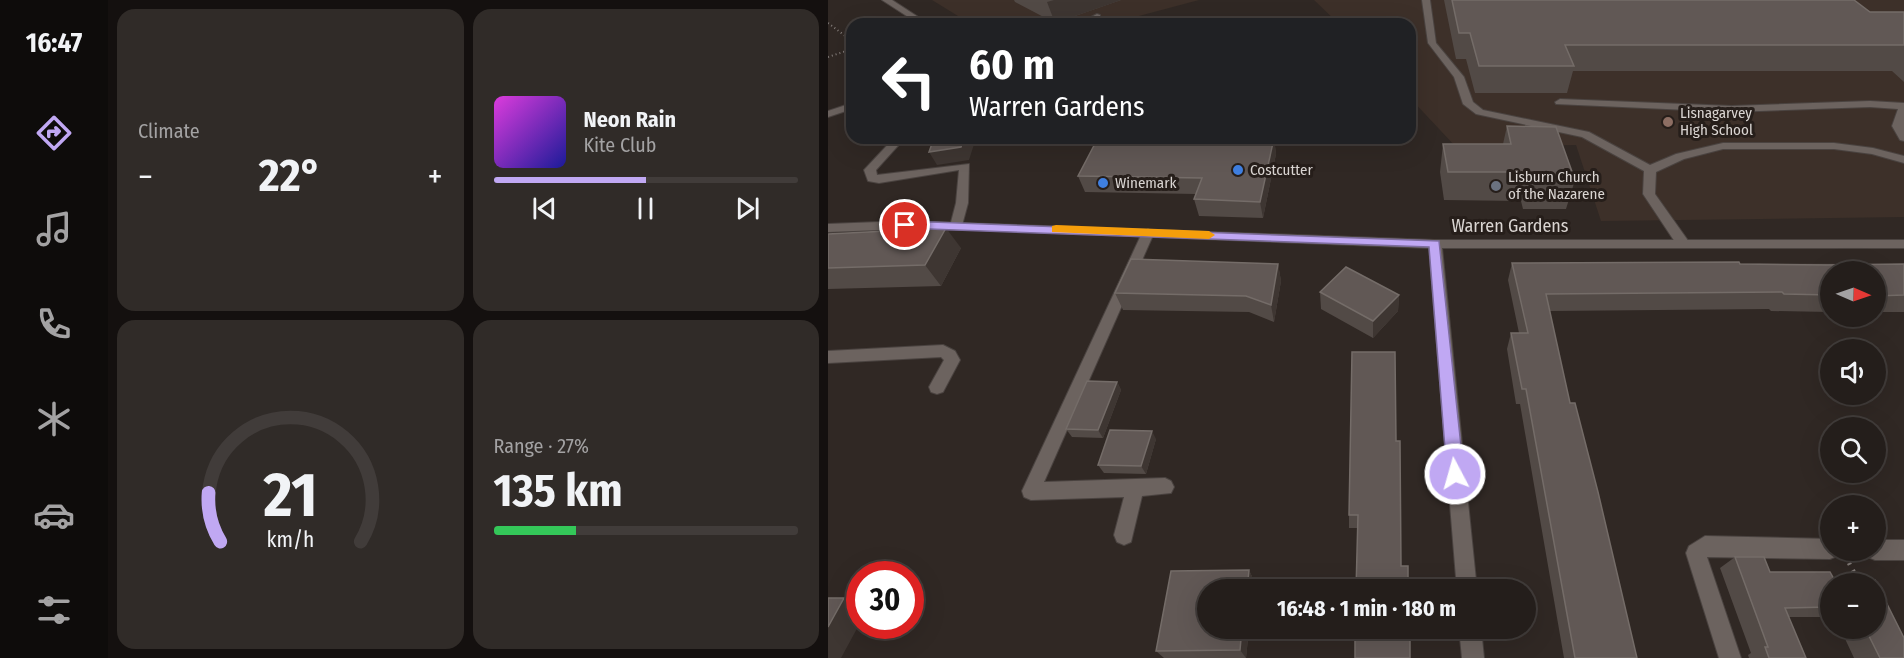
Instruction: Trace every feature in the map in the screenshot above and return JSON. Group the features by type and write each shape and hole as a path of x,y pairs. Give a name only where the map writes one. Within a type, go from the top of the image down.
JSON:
{"street":[{"path":"886,0 915,18"},
{"path":"1425,0 1432,42 1459,77 1468,104 1480,112 1586,134 1650,170"},
{"path":"1560,102 1732,109 1870,104 1903,106 1897,126 1904,138"},
{"path":"828,114 846,108"},
{"path":"894,144 870,170 872,178 879,179 965,166 962,203 956,226"},
{"path":"1650,170 1680,156 1723,146 1834,146 1873,151 1904,160"},
{"path":"1650,170 1649,194 1682,242"},
{"name":"Warren Gardens","path":"828,228 956,226 1435,244 1682,242 1904,244"},
{"path":"1148,233 1031,490 1165,487"},
{"path":"1435,244 1466,579"},
{"path":"828,357 943,351 950,355 952,360 937,387"},
{"path":"1124,535 1135,488"},
{"path":"1730,658 1696,553 1705,546 1820,549"},
{"path":"1886,550 1904,550"},
{"path":"1471,639 1473,658"}],"path":[{"path":"828,23 846,36"},
{"path":"828,57 846,51"}],"shaded area":[{"path":"932,0 1199,0 1132,18 961,18"},
{"name":"Lisnagarvey High School","path":"1314,0 1904,0 1904,217 1601,221 1576,145 1456,147 1416,104 1416,18 1333,18"}],"building":[{"path":"1452,0 1854,0 1870,12 1904,12 1904,45 1565,45 1574,66 1479,66 1470,33 1459,33"},
{"path":"1507,126 1556,127 1575,180 1530,180 1528,172 1448,172 1443,144 1511,144"},
{"path":"932,144 962,144 961,147 929,152"},
{"path":"1095,144 1273,144 1260,202 1194,199 1202,178 1078,176"},
{"path":"946,228 925,265 828,268 828,234"},
{"path":"1131,259 1278,264 1271,305 1246,296 1115,293"},
{"path":"1739,262 1740,264 1820,265 1820,295 1784,294 1782,292 1546,294 1570,403 1575,403 1637,658 1575,658 1526,389 1522,389 1511,333 1528,333 1512,263"},
{"path":"1886,264 1904,264 1904,295 1886,296"},
{"path":"1346,267 1399,295 1373,321 1320,292"},
{"path":"1352,352 1395,352 1396,441 1400,441 1401,566 1408,566 1408,579 1356,579 1358,515 1349,515"},
{"path":"1087,381 1117,382 1098,430 1066,429"},
{"path":"1110,430 1152,431 1141,466 1098,465"},
{"path":"1735,557 1764,557 1770,572 1830,572 1820,573 1820,607 1785,608 1806,658 1769,658 1765,647 1768,647"},
{"path":"1249,570 1248,579 1197,579 1197,639 1241,639 1240,650 1156,651 1171,571"},
{"path":"828,598 844,598 828,627"},
{"path":"1886,602 1904,638 1904,658 1880,658 1870,639 1886,639"},
{"path":"1355,639 1410,639 1410,658 1355,658"}],"slow traffic":[{"path":"1056,229 1209,235"}],"place":[{"name":"Lisnagarvey High School","path":"1668,122"},
{"name":"Costcutter","path":"1238,170"},
{"name":"Winemark","path":"1103,183"},
{"name":"Lisburn Church of the Nazarene","path":"1496,186"}],"route":[{"path":"905,225 1435,244 1455,474"}]}
